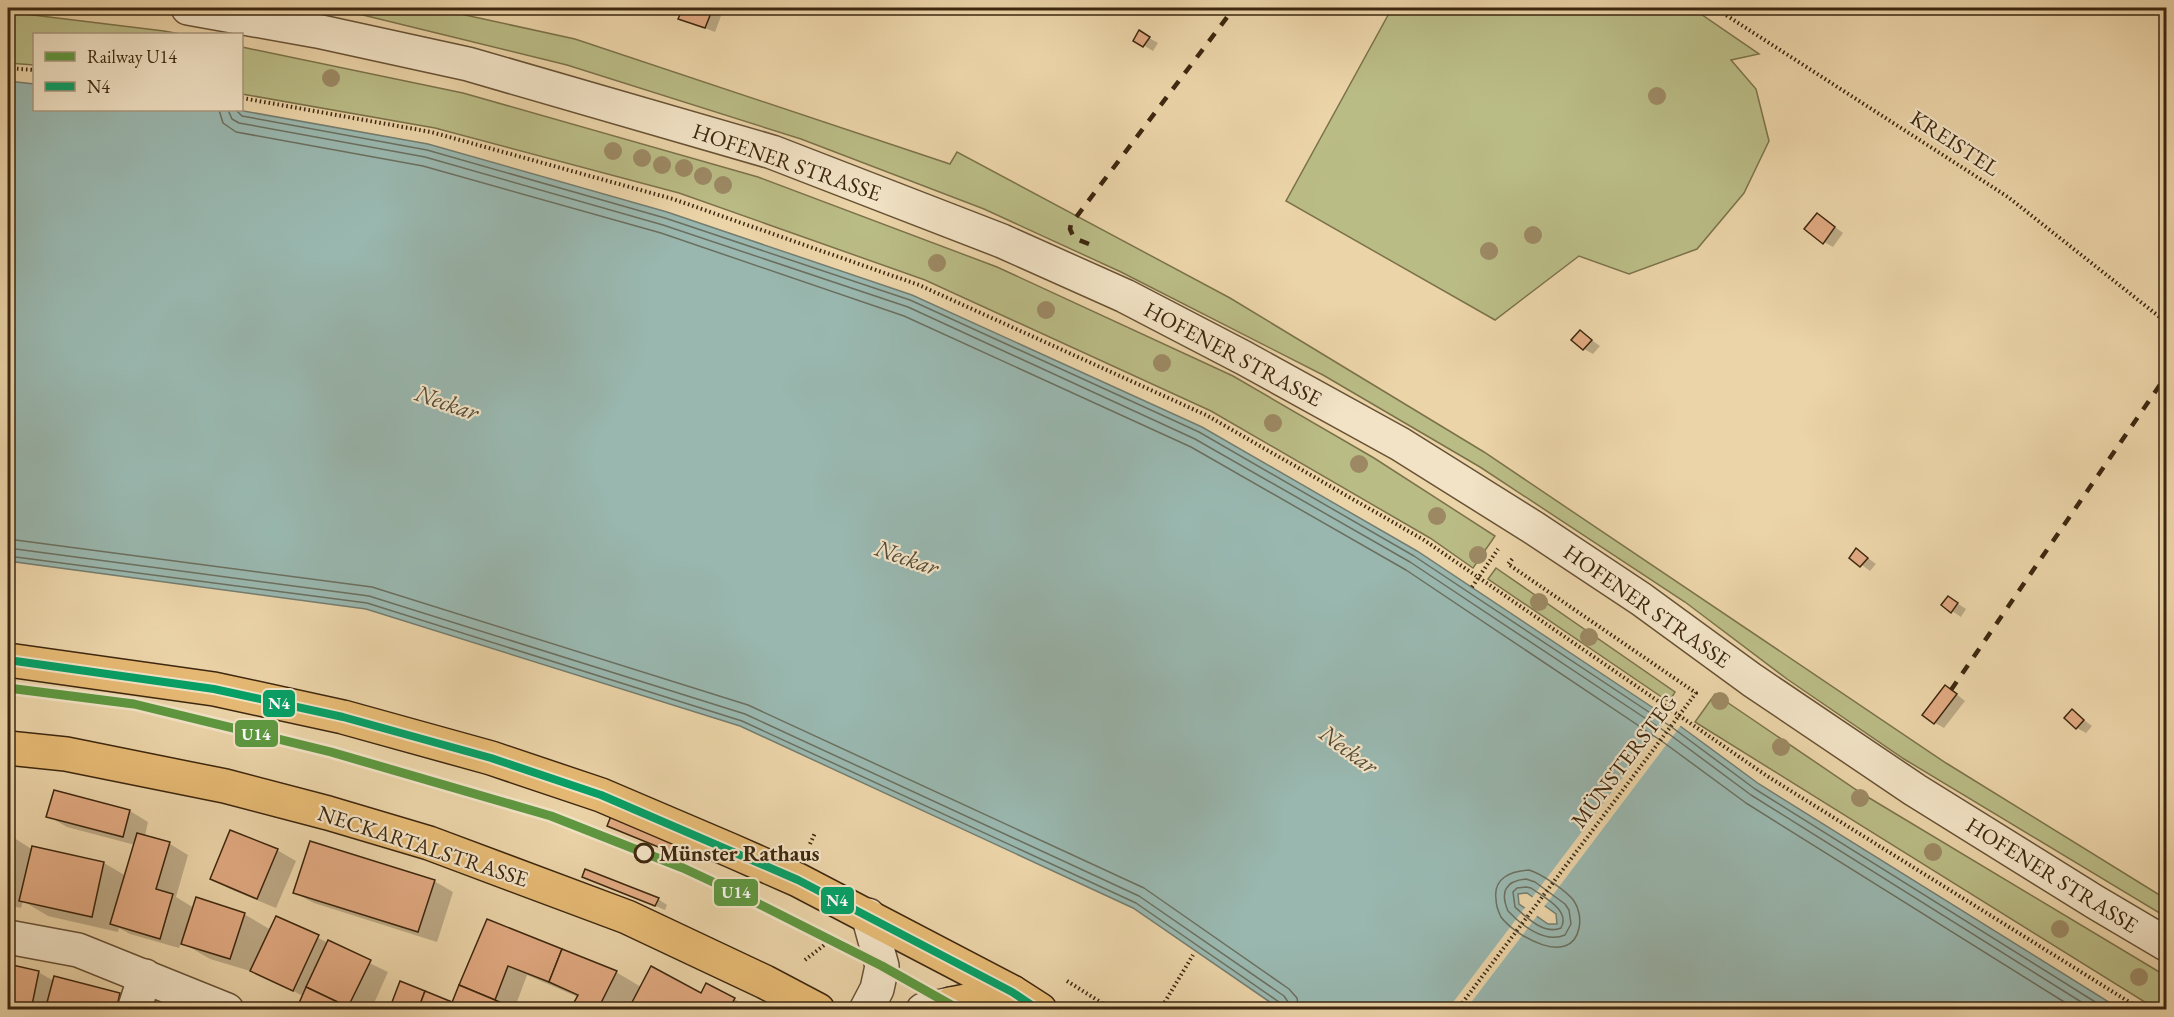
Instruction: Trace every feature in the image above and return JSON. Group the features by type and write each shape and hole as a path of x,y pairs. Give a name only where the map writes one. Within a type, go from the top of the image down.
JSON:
{"main road":[{"path":"8,660 214,689 343,717 491,758 601,795 798,880 1012,992 1040,1010"},
{"name":"NECKARTALSTRASSE","path":"8,748 66,754 225,786 429,843 627,917 765,982 818,1010"},
{"path":"940,1008 1012,992"}],"street":[{"name":"HOFENER STRASSE","path":"188,8 317,31 468,64 772,152 1002,241 1125,296 1400,444 1519,518 1641,599 1752,680 1915,790 2166,945"},
{"path":"866,1010 877,989 882,966 868,915"},
{"path":"8,937 78,950 225,1009"},
{"path":"134,1010 145,976"}],"path":[{"name":"KREISTEL","path":"1715,8 2008,197 2166,322"},
{"path":"8,68 33,70"},
{"path":"243,98 431,132 673,199 919,285 1206,415 1424,540 1767,776 2142,1010"},
{"path":"1472,587 1519,518"},
{"name":"MÜNSTERSTEG","path":"1457,1010 1696,693 1508,564 1513,558"},
{"path":"810,844 815,833"},
{"path":"1160,1010 1193,955"}],"green space":[{"path":"314,8 433,8 575,39 950,164 957,152 1230,298 1484,452 1946,763 2166,899 2166,917 1904,759 1787,679 1685,602 1480,467 1323,375 1121,272 984,209 801,139 567,65 363,15"},
{"path":"1392,8 1692,8 1759,54 1731,60 1756,89 1769,141 1744,193 1697,249 1629,274 1579,256 1495,320 1286,201"},
{"path":"8,12 175,33 33,33 33,65 8,63"},
{"path":"243,47 463,93 758,177 997,267 1233,376 1374,458 1495,536 1473,568 1430,538 1211,411 925,280 679,193 435,128 243,94"},
{"path":"1496,568 1675,692 1669,702 1488,579"},
{"path":"1715,694 1861,793 2166,976 2166,1009 2156,1009 1695,722"}],"water":[{"name":"Neckar","path":"8,81 33,84 33,111 243,111 428,144 667,212 912,295 1202,427 1417,551 1676,723 1759,784 2120,1009 1280,1009 1133,908 740,726 366,609 8,561","holes":["1527,893 1556,914 1557,924 1548,924 1519,904 1518,894"]}],"pier":[{"path":"1670,715 1682,724 1543,908 1531,899"},
{"path":"1527,905 1538,914 1537,916 1466,1009 1448,1009"}],"building":[{"path":"683,8 713,8 705,28 678,19"},
{"path":"1139,30 1150,37 1143,47 1133,41"},
{"path":"1817,213 1835,227 1823,244 1804,229"},
{"path":"1580,330 1592,340 1583,350 1571,340"},
{"path":"1856,548 1868,558 1860,567 1849,558"},
{"path":"1948,596 1958,603 1951,613 1941,605"},
{"path":"1945,685 1957,694 1934,724 1922,715"},
{"path":"2072,709 2084,720 2076,729 2064,718"},
{"path":"54,790 130,810 123,837 46,817"},
{"path":"611,816 682,845 678,855 607,826"},
{"path":"230,830 278,849 257,899 210,879"},
{"path":"137,833 170,842 156,889 173,894 160,939 110,924"},
{"path":"310,841 435,880 418,932 293,893"},
{"path":"32,846 104,862 92,917 19,901"},
{"path":"585,869 659,898 655,906 582,877"},
{"path":"196,897 245,913 230,959 181,944"},
{"path":"276,916 319,935 293,991 250,971"},
{"path":"487,919 562,949 549,982 508,966 495,1000 459,985"},
{"path":"328,940 371,960 348,1007 306,987"},
{"path":"562,949 617,971 599,1007 603,1010 570,1010 578,995 549,982"},
{"path":"8,964 39,971 31,1010 8,1010"},
{"path":"651,966 701,993 706,983 735,998 730,1007 734,1010 628,1010"},
{"path":"54,976 120,993 116,1010 45,1010"},
{"path":"400,981 425,991 418,1010 389,1010"},
{"path":"459,985 495,1000 518,1010 449,1010"},
{"path":"306,987 348,1007 347,1010 296,1010"},
{"path":"425,991 452,1002 449,1010 418,1010"}],"railway":[{"path":"1089,244 1074,238 1070,229 1071,224 1234,8"},
{"path":"1951,690 2166,376"}],"rail line":[{"name":"U14","path":"8,688 134,704 331,752 551,816 683,868 745,897 882,966 960,1010"}],"transit line":[{"name":"N4","path":"8,660 214,689 343,717 491,758 601,795 798,880 1012,992 1039,1010"}],"place":[{"name":"Münster Rathaus","path":"644,853"}]}
